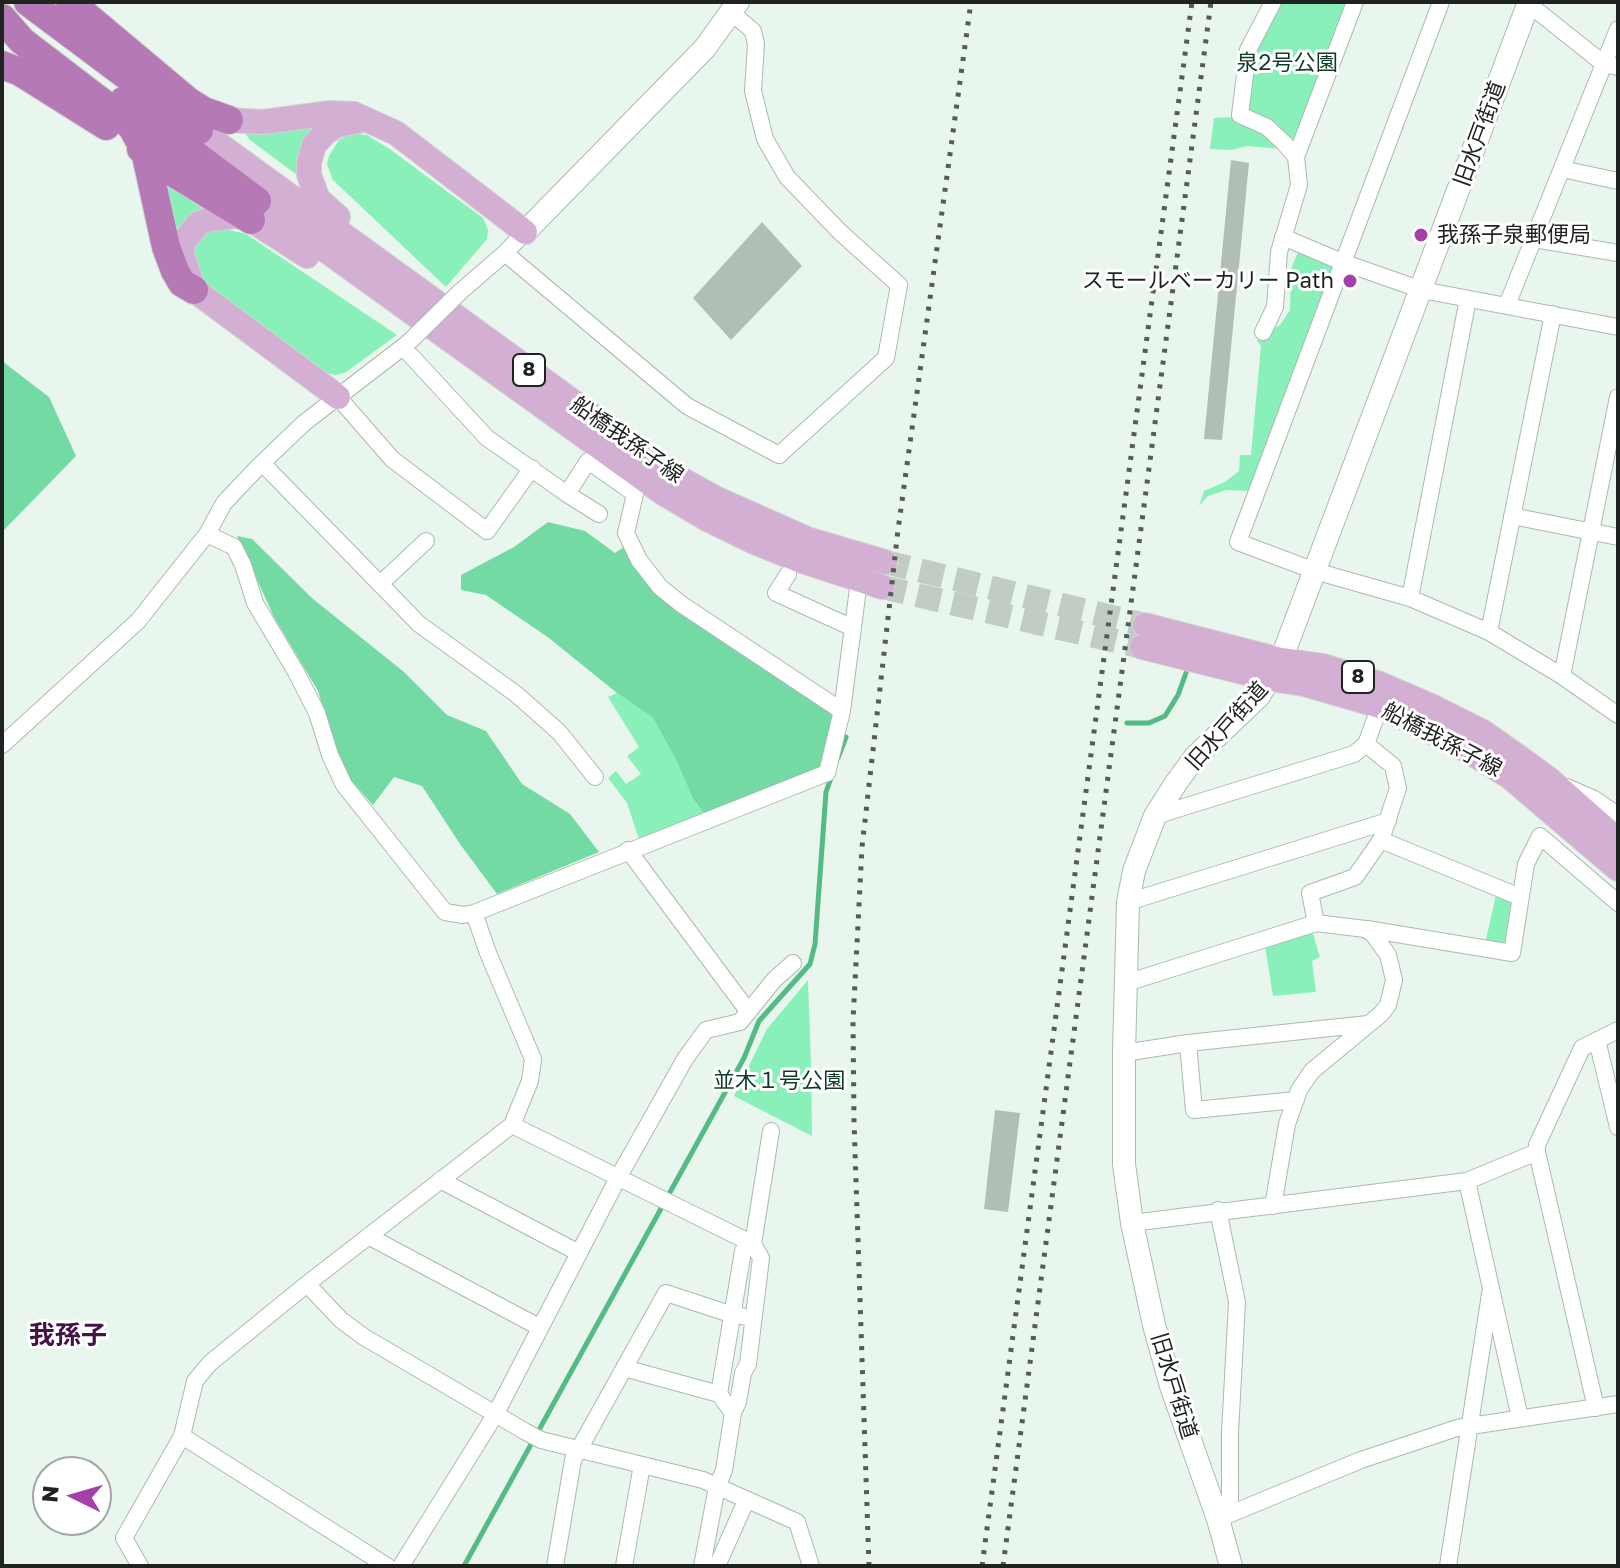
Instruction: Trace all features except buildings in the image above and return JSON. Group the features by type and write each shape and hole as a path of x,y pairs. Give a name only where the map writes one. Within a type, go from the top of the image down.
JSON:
{"highway":[{"path":"28,2 199,130"},
{"path":"70,2 188,101 229,120"},
{"path":"2,16 22,41 133,129 145,151 166,247 182,283 194,290"},
{"path":"2,16 94,79 254,210"},
{"path":"2,65 20,72 145,151 172,172 254,210"},
{"path":"188,101 197,115 199,130"}],"main road":[{"path":"199,130 229,120 263,122 343,112 396,133 525,232"},
{"path":"380,125 358,121 338,125 326,132 314,145 309,175 318,199 412,286"},
{"name":"船橋我孫子線","path":"199,130 674,475 717,499 807,539 885,562"},
{"path":"254,210 210,219 198,224 192,231 181,251 194,290 338,397"},
{"name":"船橋我孫子線","path":"254,210 411,313 592,453 707,519 796,559 870,584"},
{"name":"船橋我孫子線","path":"1144,636 1276,669 1337,671 1380,684 1483,732 1550,780 1618,840"},
{"name":"船橋我孫子線","path":"1276,669 1304,684 1380,706 1468,751 1510,777 1618,869"}],"street":[{"path":"1273,2 1248,50 1240,115 1267,127 1296,157"},
{"path":"1263,332 1275,307 1283,237 1299,185 1296,157 1355,2"},
{"path":"1441,2 1238,542 1315,571 1410,598 1489,632 1562,676 1618,715"},
{"path":"1528,3 1611,65"},
{"name":"旧水戸街道","path":"1231,1566 1224,1516 1171,1386 1132,1223 1124,1164 1128,902 1134,871 1155,816 1195,757 1249,706 1276,669 1422,290 1528,3"},
{"path":"2,745 138,621 207,534 224,503 262,463 304,423 406,345 505,253 705,48 735,8 753,31 756,44 753,91 765,139 787,177 840,232 899,285 886,358 779,455 687,406 505,253"},
{"path":"1507,305 1562,169 1611,65 1618,29"},
{"path":"1562,169 1618,181"},
{"path":"1283,237 1422,290 1618,327"},
{"path":"1534,239 1618,253"},
{"path":"1410,598 1468,299"},
{"path":"1489,632 1553,314"},
{"path":"406,345 487,438 599,514"},
{"path":"338,397 392,459 487,531 532,468"},
{"path":"1562,676 1618,397"},
{"path":"567,494 592,453 635,494 626,533 639,560 660,587 842,711"},
{"path":"262,463 419,624 516,694 559,732 595,777"},
{"path":"1512,516 1618,537"},
{"path":"207,534 234,547 255,603 317,713 330,755 344,785 445,912 463,915 827,773 842,711 853,628 870,584"},
{"path":"380,584 426,541"},
{"path":"788,574 776,593 853,628"},
{"path":"1155,816 1354,754 1366,744 1380,706"},
{"path":"1316,923 1310,893 1355,877 1381,840 1398,788 1393,766 1366,744"},
{"path":"1550,780 1594,799 1618,815"},
{"path":"1128,902 1388,821"},
{"path":"1126,983 1316,923 1512,953 1526,864 1540,836 1618,903"},
{"path":"1381,840 1520,897"},
{"path":"628,850 748,1011"},
{"path":"140,1566 124,1538 182,1436 195,1381 210,1363 512,1125 530,1081 533,1059 474,913"},
{"path":"1273,1206 1287,1124 1312,1071 1388,1005 1394,980 1388,955 1373,934 1365,929"},
{"path":"401,1566 495,1415 618,1178 685,1059 706,1030 740,1022 774,980 793,963"},
{"path":"1124,1053 1188,1043 1369,1024"},
{"path":"1596,1408 1537,1145 1582,1048 1618,1030"},
{"path":"1597,1040 1618,1127"},
{"path":"1188,1043 1194,1110 1296,1100"},
{"path":"512,1125 753,1244 761,1258 748,1364 733,1413 724,1470 717,1487 702,1566"},
{"path":"719,1394 730,1314 743,1251 753,1244 771,1131"},
{"path":"1132,1223 1467,1181 1537,1152"},
{"path":"440,1180 579,1253"},
{"path":"1467,1181 1520,1418"},
{"path":"1218,1210 1237,1302 1224,1516 1361,1460 1457,1428 1618,1404"},
{"path":"368,1236 539,1327"},
{"path":"307,1284 341,1320 364,1337 533,1436 703,1480 797,1522 811,1566"},
{"path":"1448,1566 1491,1288"},
{"path":"555,1566 573,1460 666,1293 752,1318"},
{"path":"624,1368 719,1394 733,1413"},
{"path":"182,1436 387,1566"},
{"path":"624,1566 642,1465"},
{"path":"717,1566 746,1501"}],"green space":[{"name":"泉2号公園","path":"1279,2 1347,2 1295,138 1289,139 1250,114 1247,107 1254,51"},
{"path":"1234,117 1263,131 1283,149 1246,146 1232,150 1210,149 1214,118"},
{"path":"333,118 297,175 250,140 243,131"},
{"path":"352,133 367,135 391,150 483,218 488,230 487,239 446,287 333,180 327,164 329,156 339,140"},
{"path":"162,175 206,209 177,237"},
{"path":"221,228 246,234 397,335 346,372 336,375 324,373 207,285 199,275 193,250 206,232"},
{"path":"1298,252 1330,264 1333,271 1250,491 1226,490 1208,496 1199,506 1204,491 1225,482 1239,471 1240,455 1251,455 1261,346 1257,341 1261,335 1280,325 1290,310 1291,269"},
{"path":"2,361 49,397 76,456 2,532"},
{"path":"548,522 585,531 615,553 627,545 634,561 834,712 819,771 706,816 693,799 653,718 549,638 486,595 461,590 461,575 514,547"},
{"path":"237,536 252,539 313,599 404,672 447,715 486,731 522,784 570,814 599,852 497,894 422,786 394,777 373,805 349,778 333,741 318,691 274,617"},
{"path":"617,693 653,718 693,799 706,816 639,839 627,803 608,778 616,771 626,784 641,774 627,756 639,747 608,697"},
{"path":"1496,895 1509,900 1514,909 1509,942 1503,947 1485,944"},
{"path":"1312,931 1320,957 1312,961 1316,992 1273,996 1265,946"},
{"name":"並木１号公園","path":"808,980 812,1136 734,1096 767,1029"}],"waterway":[{"path":"1127,723 1149,723 1165,716 1178,695 1186,673"},
{"path":"838,758 846,737"},
{"path":"464,1566 744,1058 759,1021 810,964 815,944 826,792 832,775"}],"tunnel":[{"path":"885,562 1145,625"},
{"path":"882,587 1142,647"}],"railway":[{"path":"869,1566 853,1021 862,847 898,530 971,2"},
{"path":"982,1566 1192,2"},
{"path":"1003,1566 1211,2"}],"place":[{"name":"我孫子泉郵便局","path":"1421,235"},
{"name":"スモールベーカリー Path","path":"1350,281"}],"district":[{"name":"我孫子","path":"68,1336"}]}
